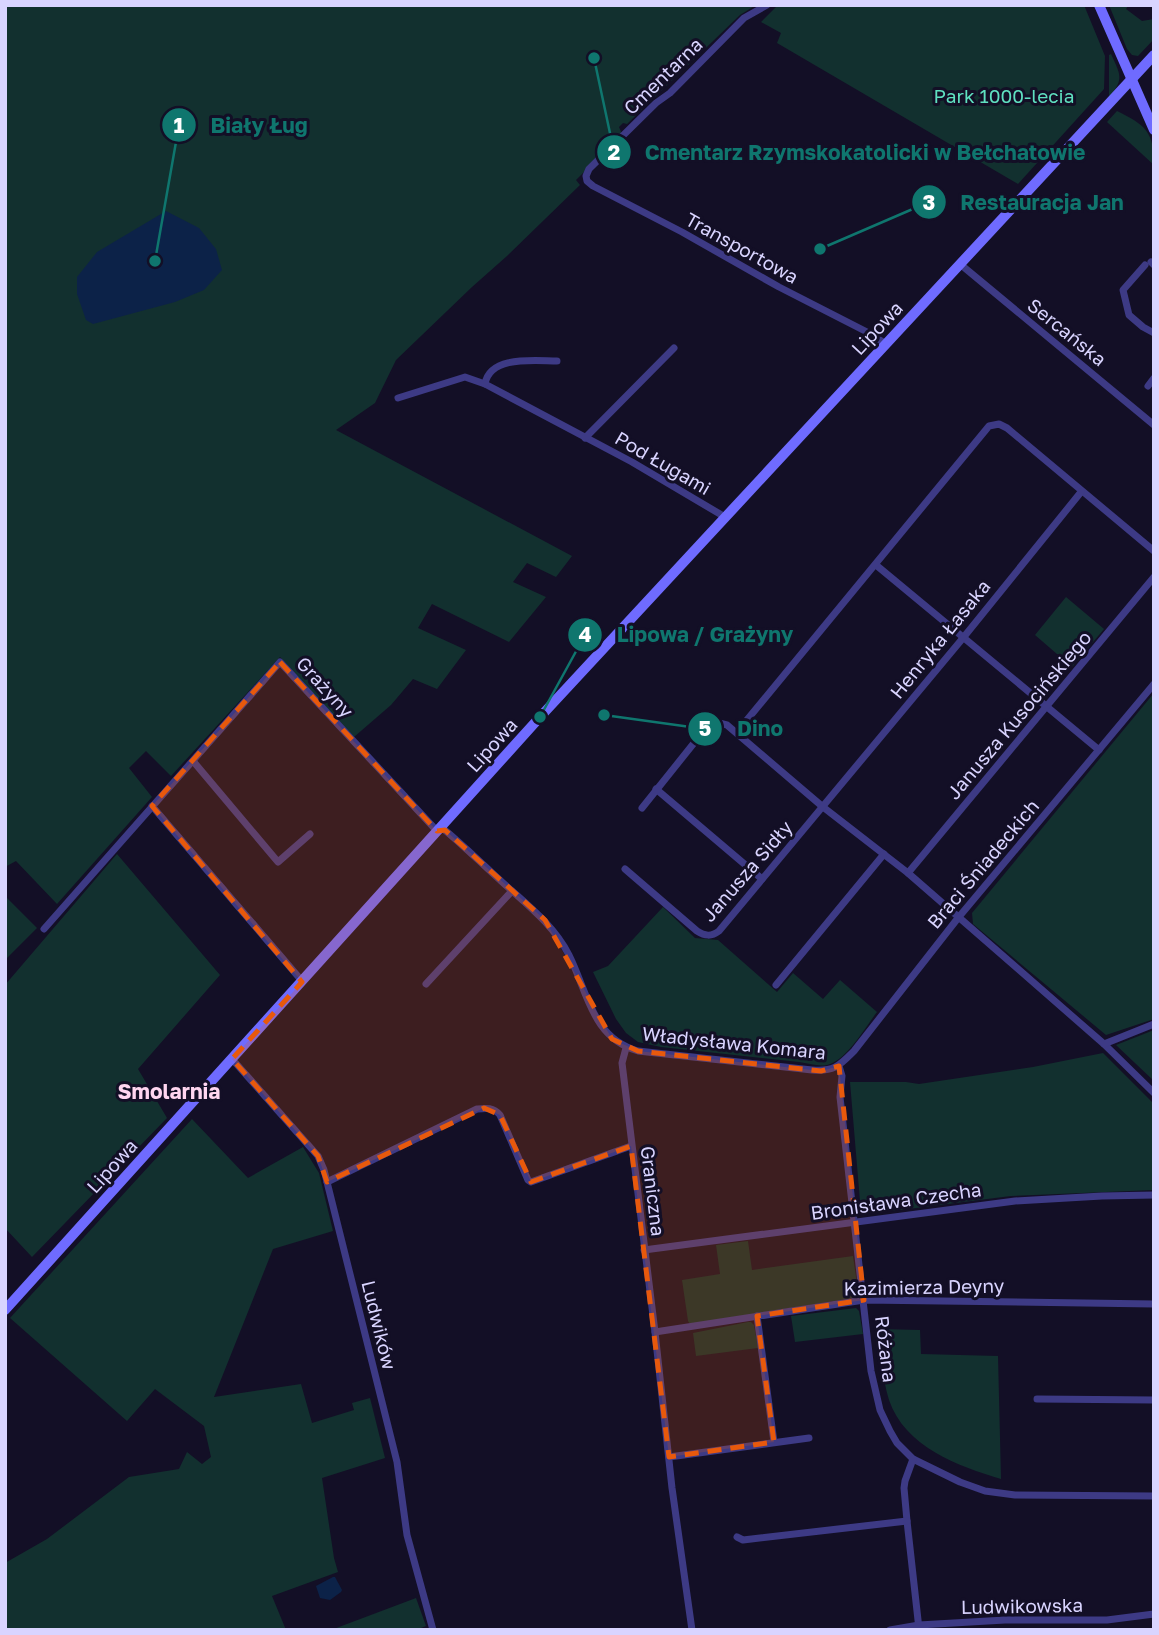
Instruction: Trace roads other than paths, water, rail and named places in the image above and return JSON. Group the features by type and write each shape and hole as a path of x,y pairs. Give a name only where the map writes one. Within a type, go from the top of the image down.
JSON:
{"main road":[{"path":"1099,5 1154,130"},
{"name":"Lipowa","path":"5,1310 439,829 1154,55"}],"street":[{"name":"Cmentarna","path":"586,176 656,103 670,93 744,18 767,5"},
{"name":"Transportowa","path":"586,176 593,186 886,344"},
{"name":"Sercańska","path":"960,264 1154,425"},
{"path":"1150,264 1123,290 1129,315 1154,333"},
{"name":"Pod Ługami","path":"585,438 674,348"},
{"path":"485,384 488,376 507,362 557,361"},
{"name":"Pod Ługami","path":"398,398 465,377 485,384 632,462 725,517"},
{"path":"1148,386 1154,378"},
{"path":"737,732 986,428 995,424 1007,428 1154,551"},
{"name":"Henryka Łasaka","path":"823,807 1081,492"},
{"path":"876,565 1098,750"},
{"name":"Janusza Kusocińskiego","path":"908,873 1154,577"},
{"name":"Grażyny","path":"44,929 280,662 439,829"},
{"name":"Braci Śniadeckich","path":"839,1066 854,1051 958,918 1154,684"},
{"path":"642,808 706,728 715,722 722,723 737,732 823,807 908,873 1104,1044 1154,1093"},
{"path":"193,761 278,862 310,834"},
{"path":"656,789 762,879"},
{"path":"152,806 302,981"},
{"name":"Janusza Sidły","path":"625,869 697,931 706,936 715,934 823,807"},
{"path":"439,829 545,920 568,953 602,1028 626,1048"},
{"path":"776,985 884,854"},
{"path":"426,984 512,891"},
{"path":"1104,1044 1154,1024"},
{"name":"Władysława Komara","path":"626,1048 812,1070 826,1071 839,1066"},
{"name":"Graniczna","path":"626,1048 622,1063 631,1146 692,1630"},
{"name":"Ludwików","path":"232,1059 318,1156 327,1182 397,1462 407,1535 433,1630"},
{"name":"Różana","path":"839,1066 842,1076 840,1097 871,1371 876,1398 883,1416 901,1448 913,1459 960,1482 998,1494 1154,1496"},
{"path":"327,1182 484,1108 495,1110 500,1115 531,1182 631,1146"},
{"name":"Bronisława Czecha","path":"644,1250 1016,1200 1154,1195"},
{"name":"Kazimierza Deyny","path":"655,1332 864,1300 1154,1304"},
{"path":"757,1316 774,1442"},
{"path":"1037,1399 1154,1400"},
{"path":"669,1457 809,1438"},
{"path":"913,1459 904,1488 919,1628"},
{"path":"737,1538 743,1540 906,1521"},
{"name":"Ludwikowska","path":"890,1630 1005,1620 1107,1620 1154,1614"},
{"path":"1107,1620 1108,1629"}],"water":[{"path":"166,211 199,228 216,249 222,270 204,290 175,302 93,324 86,320 77,294 77,277 97,252"},
{"path":"333,1577 341,1592 330,1600 320,1598 316,1586"}],"place":[{"name":"Cmentarz Rzymskokatolicki w Bełchatowie","path":"594,58"},
{"name":"Restauracja Jan","path":"820,249"},
{"name":"Biały Ług","path":"155,261"},
{"name":"Dino","path":"604,715"},
{"name":"Lipowa / Grażyny","path":"540,717"}],"district":[{"name":"Smolarnia","path":"169,1092"}],"park label":[{"name":"Park 1000-lecia","path":"1004,96"}]}
